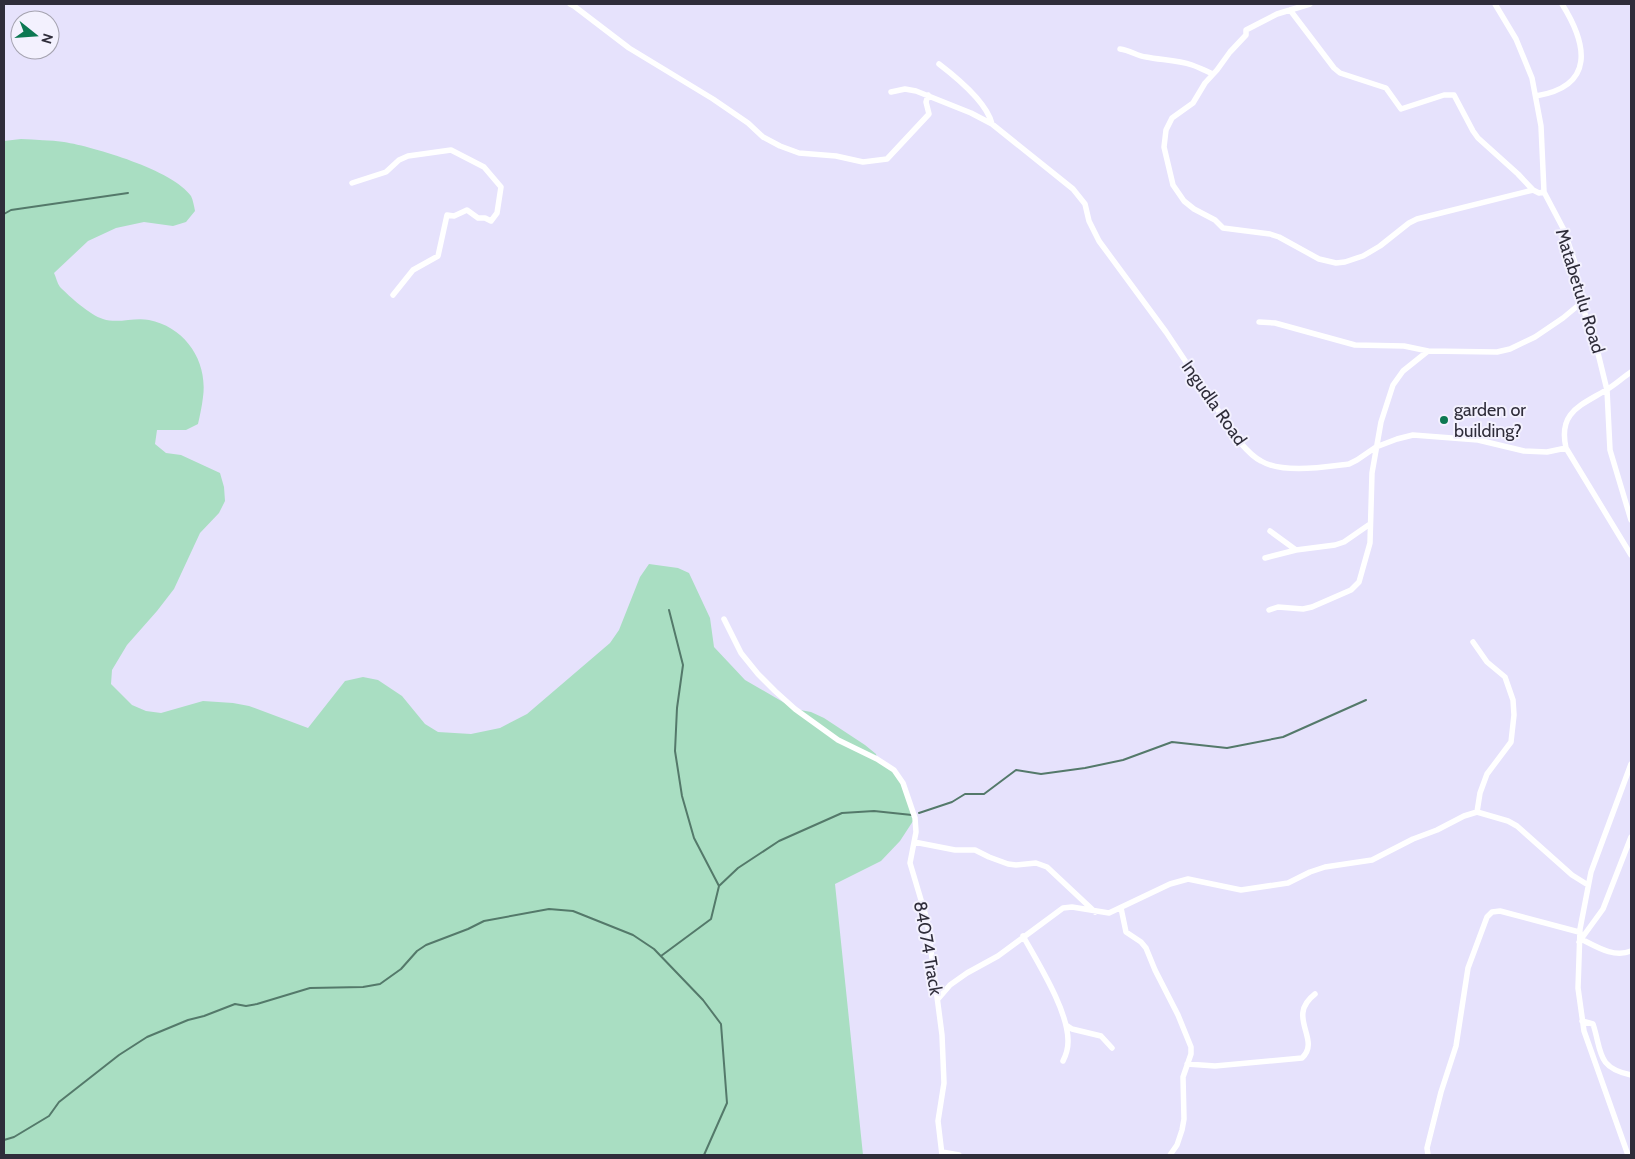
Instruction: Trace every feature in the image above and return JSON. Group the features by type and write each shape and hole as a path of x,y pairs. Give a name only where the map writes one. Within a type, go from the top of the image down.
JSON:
{"street":[{"path":"570,4 629,48 713,99 748,123 763,137 799,153 836,156 863,162 886,159 929,114 926,102 928,95"},
{"path":"1310,4 1270,17 1246,30 1246,35 1205,83 1193,103 1172,118 1166,130 1164,147 1173,185 1194,209 1214,220 1223,228 1270,234 1319,259 1341,263 1363,256 1417,219 1533,190"},
{"name":"Matabetulu Road","path":"1495,4 1522,53 1532,78 1542,138 1544,192 1570,245 1575,263 1581,303 1595,341 1607,390 1610,450 1631,520"},
{"path":"1536,96 1572,82 1580,69 1581,55 1573,24 1562,4"},
{"path":"1290,10 1334,68 1340,73 1386,88 1401,109 1444,95 1454,95 1478,138 1533,190 1539,193 1544,192"},
{"path":"1120,50 1131,51 1143,57 1175,61 1195,66 1213,74"},
{"path":"939,64 954,76 982,105 991,118 992,124"},
{"name":"Ingudla Road","path":"891,92 908,89 928,95 992,124 1079,195 1099,241 1166,332 1238,440 1250,453 1267,464 1278,467 1303,468 1349,464 1376,447 1397,439 1420,435 1478,440 1531,452 1547,452 1566,448"},
{"path":"352,183 386,172 399,160 408,156 451,150 484,167 500,187 497,213 491,221 485,218 478,218 467,210 454,216 447,215 438,256 413,270 393,295"},
{"path":"1259,322 1275,323 1355,345 1404,346 1428,351 1497,352 1510,349 1536,337 1581,303"},
{"path":"1269,610 1278,607 1303,609 1312,607 1351,590 1359,582 1370,543 1371,490 1381,422 1393,385 1403,371 1428,351"},
{"path":"1631,372 1607,390 1576,408 1566,425 1564,436 1566,448 1631,555"},
{"path":"1265,558 1296,550 1329,547 1339,544 1370,524"},
{"path":"1270,532 1296,550"},
{"name":"84074 Track","path":"724,619 740,652 775,691 795,709 838,740 877,759 894,770 903,783 915,818 916,832 910,863 927,920 942,1035 944,1083 938,1121 942,1153"},
{"path":"1473,642 1487,662 1505,677 1514,707 1511,742 1487,774 1480,793 1477,812"},
{"path":"1628,1155 1591,1054 1582,1022 1578,988 1579,932 1591,872 1631,764"},
{"path":"938,999 950,985 998,956 1062,908 1072,907 1109,913 1180,880 1197,880 1241,890 1288,883 1325,866 1372,860 1413,839 1477,812 1508,821 1517,826 1572,874 1588,885"},
{"path":"1580,941 1596,921 1606,903 1631,837"},
{"path":"914,842 955,850 974,850 989,858 1013,864 1032,862 1040,864 1047,868 1095,912"},
{"path":"1121,908 1126,932 1144,945 1178,1015 1191,1047 1183,1077 1184,1114 1182,1130 1177,1145 1170,1155"},
{"path":"1428,1155 1428,1148 1442,1092 1459,1033 1468,968 1488,917 1492,912 1500,911 1579,932"},
{"path":"1024,936 1053,990 1066,1025 1068,1044 1063,1061"},
{"path":"1580,941 1619,954 1631,951"},
{"path":"1187,1064 1215,1066 1302,1058 1308,1050 1309,1044 1303,1024 1303,1013 1307,1002 1315,994"},
{"path":"1582,1022 1593,1024 1597,1046 1606,1064 1620,1073 1631,1075"},
{"path":"1066,1025 1078,1031 1102,1036 1112,1048"},
{"path":"942,1153 959,1155"}],"green space":[{"path":"21,139 59,141 113,154 132,161 168,177 182,186 191,196 195,211 186,222 173,226 144,222 116,228 88,241 54,273 60,287 92,314 114,321 143,319 162,324 183,338 191,348 198,359 204,384 198,424 186,430 157,430 155,444 166,453 181,455 220,473 224,487 225,501 219,513 200,533 174,589 127,645 112,670 111,684 132,705 146,711 161,713 203,701 233,703 249,706 308,728 345,681 363,677 378,680 402,696 425,724 438,732 471,734 500,728 527,714 610,643 619,630 640,577 649,564 678,568 689,573 710,618 714,647 745,680 795,709 811,712 824,718 876,754 877,759 886,764 899,777 915,818 900,841 881,861 835,884 863,1155 4,1155 4,141"}],"waterway":[{"path":"4,214 11,210 128,193"},
{"path":"669,610 683,665 677,708 675,751 682,796 694,838 719,886"},
{"path":"919,813 952,802 965,794 984,794 1016,770 1041,774 1085,768 1123,760 1172,742 1227,748 1283,737 1366,700"},
{"path":"661,956 711,919 719,886 738,868 779,841 842,813 874,811 912,815"},
{"path":"4,1140 14,1137 49,1116 59,1102 119,1055 147,1037 188,1020 235,1004 246,1006 257,1004 310,988 363,987 380,984 401,969 417,951 426,945 484,921 549,909 573,911 633,935 654,949 703,1000 721,1024 727,1103 704,1155"}],"place":[{"name":"garden or building?","path":"1444,420"}]}
